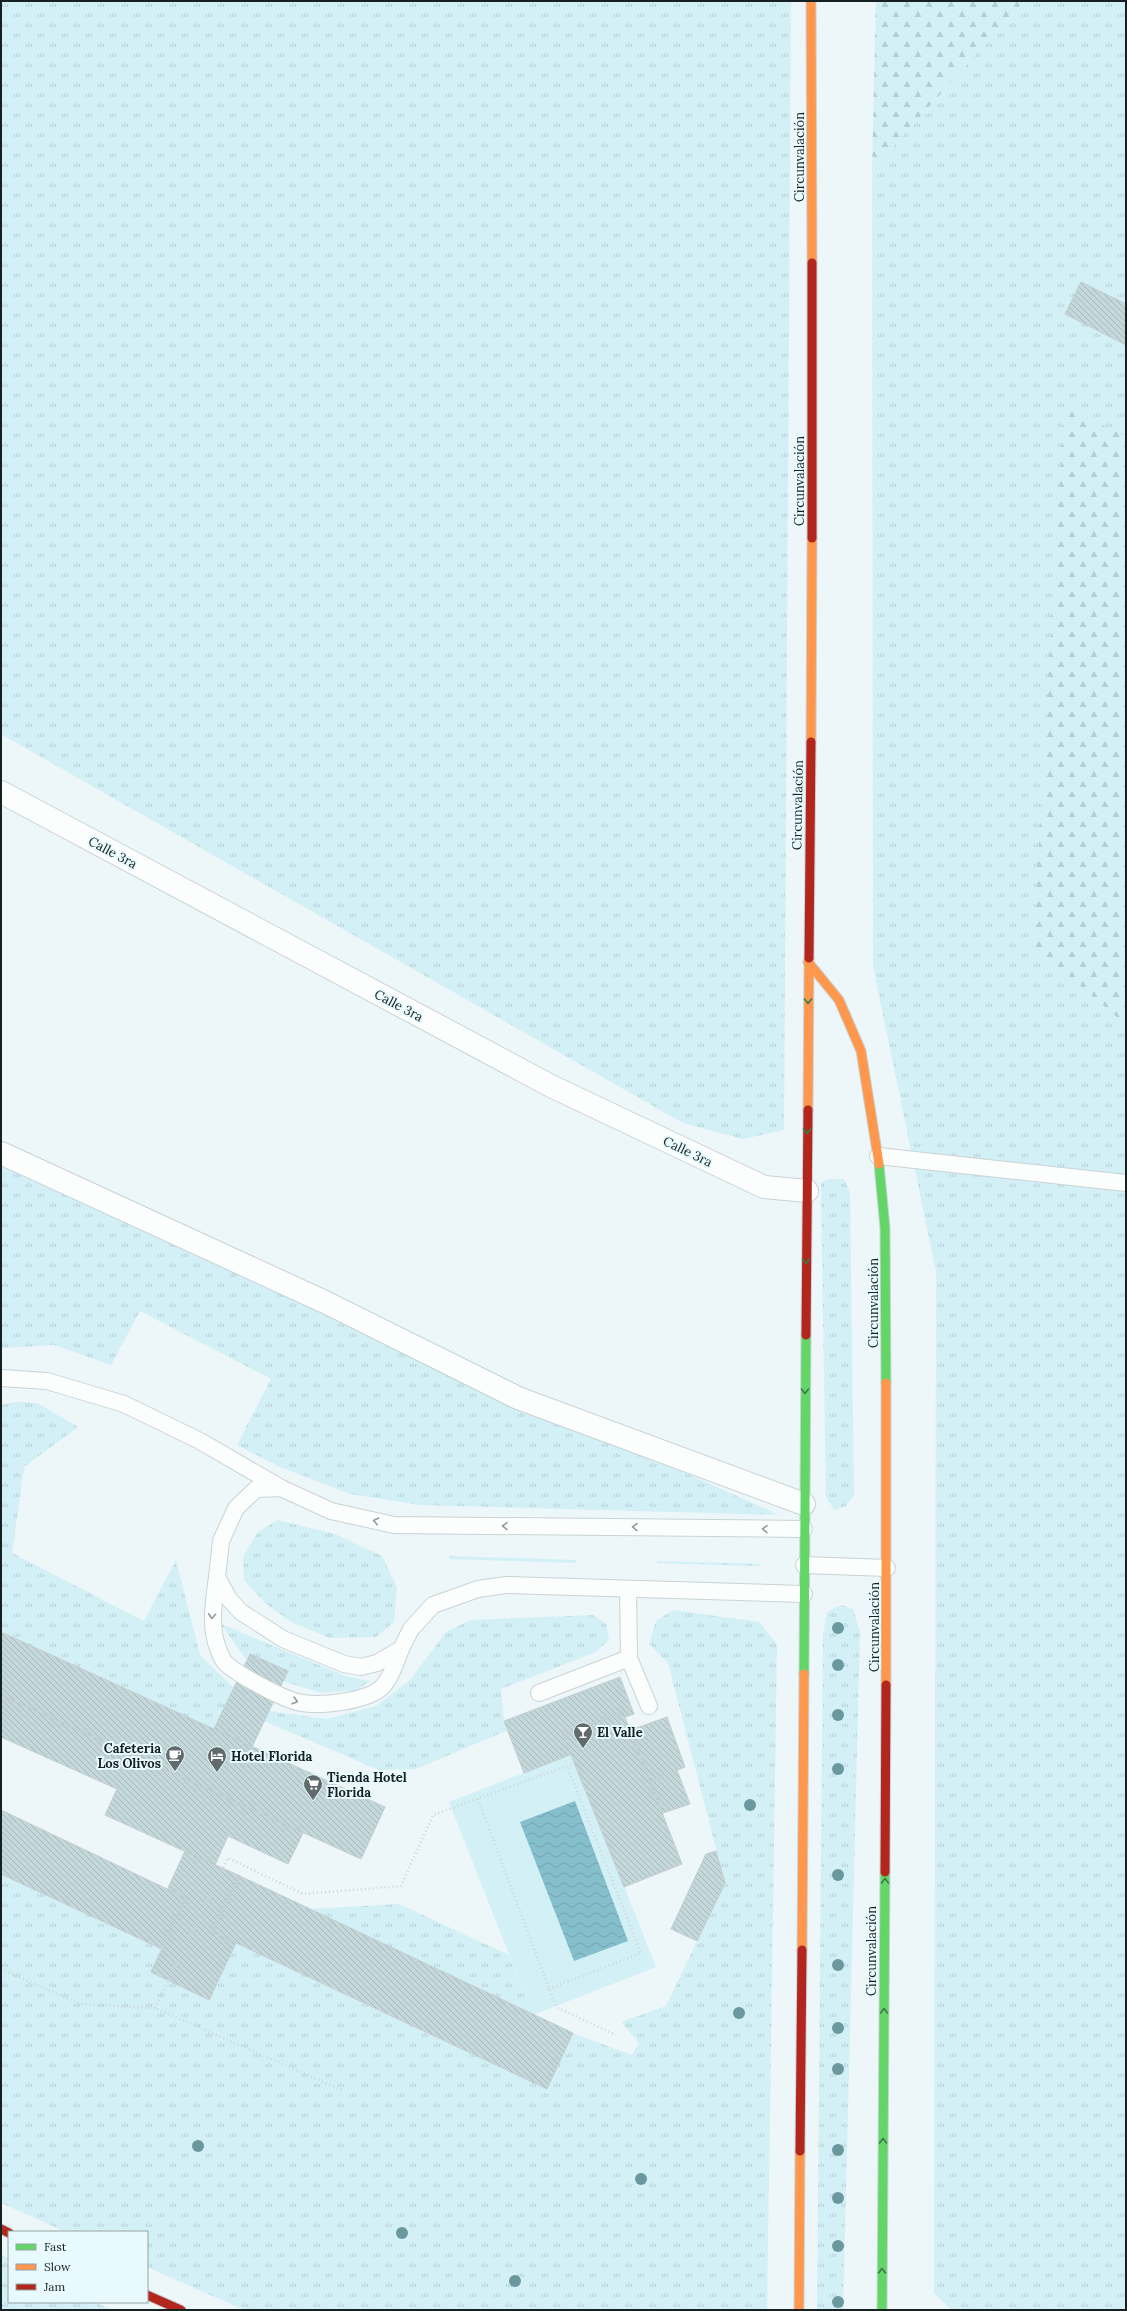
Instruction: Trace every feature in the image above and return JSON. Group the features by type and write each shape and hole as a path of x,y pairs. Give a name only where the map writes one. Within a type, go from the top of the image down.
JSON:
{"main road":[{"name":"Circunvalación","path":"799,2310 808,962 813,468 811,1"},
{"name":"Circunvalación","path":"808,962 839,1000 861,1052 878,1156 886,1228 887,1568 882,2310"},
{"path":"148,2295 181,2310"}],"street":[{"name":"Calle 3ra","path":"1,792 551,1086 764,1187 807,1191"},
{"path":"1,1153 325,1302 518,1398 804,1504"}],"lane":[{"path":"878,1156 1126,1183"},
{"path":"1,1378 47,1381 124,1404 200,1441 281,1488 331,1511 394,1525 804,1529"},
{"path":"281,1488 256,1489 236,1508 221,1541 211,1617 212,1634 224,1662 234,1672 296,1702 310,1704 355,1700 384,1686 411,1629 434,1605 478,1589 506,1585 804,1594"},
{"path":"804,1565 887,1568"},
{"path":"217,1577 229,1599 241,1612 283,1639 344,1664 361,1667 377,1664 401,1649"},
{"path":"628,1589 629,1658 648,1706"},
{"path":"539,1693 629,1658"}],"path":[{"path":"155,2008 228,1858 303,1894 401,1886 433,1815 575,1763"},
{"path":"549,1989 641,1953 567,1766"},
{"path":"478,1799 556,2007 616,2035"},
{"path":"1,1969 80,2004 155,2008 344,2091"}],"green space":[{"path":"1,1 791,1 784,1130 743,1139 683,1123 1,734"},
{"path":"876,1 1024,1 872,170"},
{"path":"1024,1 1126,1 1126,2310 951,2310 934,2293 936,1272 873,966 872,170"},
{"path":"1064,408 1126,436 1126,1025 1033,945"},
{"path":"1,1165 779,1515 419,1505 350,1494 280,1467 237,1445 271,1379 140,1311 111,1365 54,1345 1,1348"},
{"path":"828,1179 844,1179 850,1192 854,1495 846,1506 834,1510 826,1497 821,1183"},
{"path":"17,1402 37,1403 78,1427 24,1467 12,1553 144,1621 176,1560 200,1655 234,1688 214,1729 1,1632 1,1405"},
{"path":"278,1520 335,1534 382,1556 397,1587 394,1622 376,1637 330,1638 291,1622 265,1603 244,1580 243,1557 258,1532"},
{"path":"449,1556 576,1560 577,1563 450,1559"},
{"path":"657,1561 760,1564 760,1566 657,1563"},
{"path":"841,1605 853,1609 860,1632 843,2310 817,2310 823,1635 827,1612"},
{"path":"673,1610 759,1622 777,1644 767,2310 244,2310 148,2267 148,2231 64,2231 1,2203 1,1874 162,1949 151,1972 209,2000 236,1943 547,2089 573,2033 632,2055 639,2043 621,2022 666,2006 725,1883 668,1663 649,1644 656,1621"},
{"path":"593,1615 606,1624 609,1640 596,1652 501,1689 504,1721 508,1730 416,1769 379,1770 264,1721 269,1711 326,1719 376,1706 410,1680 447,1631 471,1620"},
{"path":"221,1624 348,1677 370,1681 357,1690 322,1693 288,1683 245,1658"},
{"path":"572,1754 656,1967 533,2015 449,1802"},
{"path":"399,1904 509,1955 533,2015 310,1909"},
{"path":"1,2254 8,2258 8,2303 97,2303 111,2310 1,2310"}],"water":[{"path":"575,1801 628,1941 574,1961 520,1822"}],"building":[{"path":"1081,282 1126,304 1126,345 1065,314"},
{"path":"1,1632 385,1807 361,1859 1,1695"},
{"path":"250,1654 288,1671 252,1747 214,1729"},
{"path":"620,1677 634,1714 625,1717 623,1712 563,1735 572,1754 524,1773 504,1721"},
{"path":"1,1695 303,1833 288,1864 228,1836 215,1865 105,1815 117,1789 1,1737"},
{"path":"623,1712 682,1864 624,1887 563,1735"},
{"path":"667,1717 685,1767 650,1781 631,1730"},
{"path":"677,1770 690,1804 663,1813 650,1781"},
{"path":"1,1810 186,1898 162,1949 1,1874"},
{"path":"185,1851 240,1876 213,1932 236,1943 209,2000 151,1972 186,1898 168,1888"},
{"path":"716,1851 725,1883 697,1941 671,1929 706,1854"},
{"path":"240,1876 573,2033 547,2089 213,1932"}],"traffic: fast":[{"path":"879,1164 885,1228 886,1383"},
{"path":"804,1674 806,1335"},
{"path":"882,2310 885,1872"}],"traffic: slow":[{"path":"811,1 812,263"},
{"path":"811,742 812,538"},
{"path":"808,1110 809,958"},
{"path":"808,962 839,1000 861,1051 879,1164"},
{"path":"886,1383 886,1685"},
{"path":"802,1950 804,1674"},
{"path":"799,2310 800,2151"}],"traffic: jam":[{"path":"812,263 812,538"},
{"path":"809,958 811,742"},
{"path":"806,1335 808,1110"},
{"path":"885,1872 886,1685"},
{"path":"800,2151 802,1950"},
{"path":"1,2229 8,2232"},
{"path":"148,2295 181,2310"}],"place":[{"name":"El Valle","path":"583,1749"},
{"name":"Cafeteria Los Olivos","path":"175,1772"},
{"name":"Hotel Florida","path":"217,1773"},
{"name":"Tienda Hotel Florida","path":"313,1801"}]}
